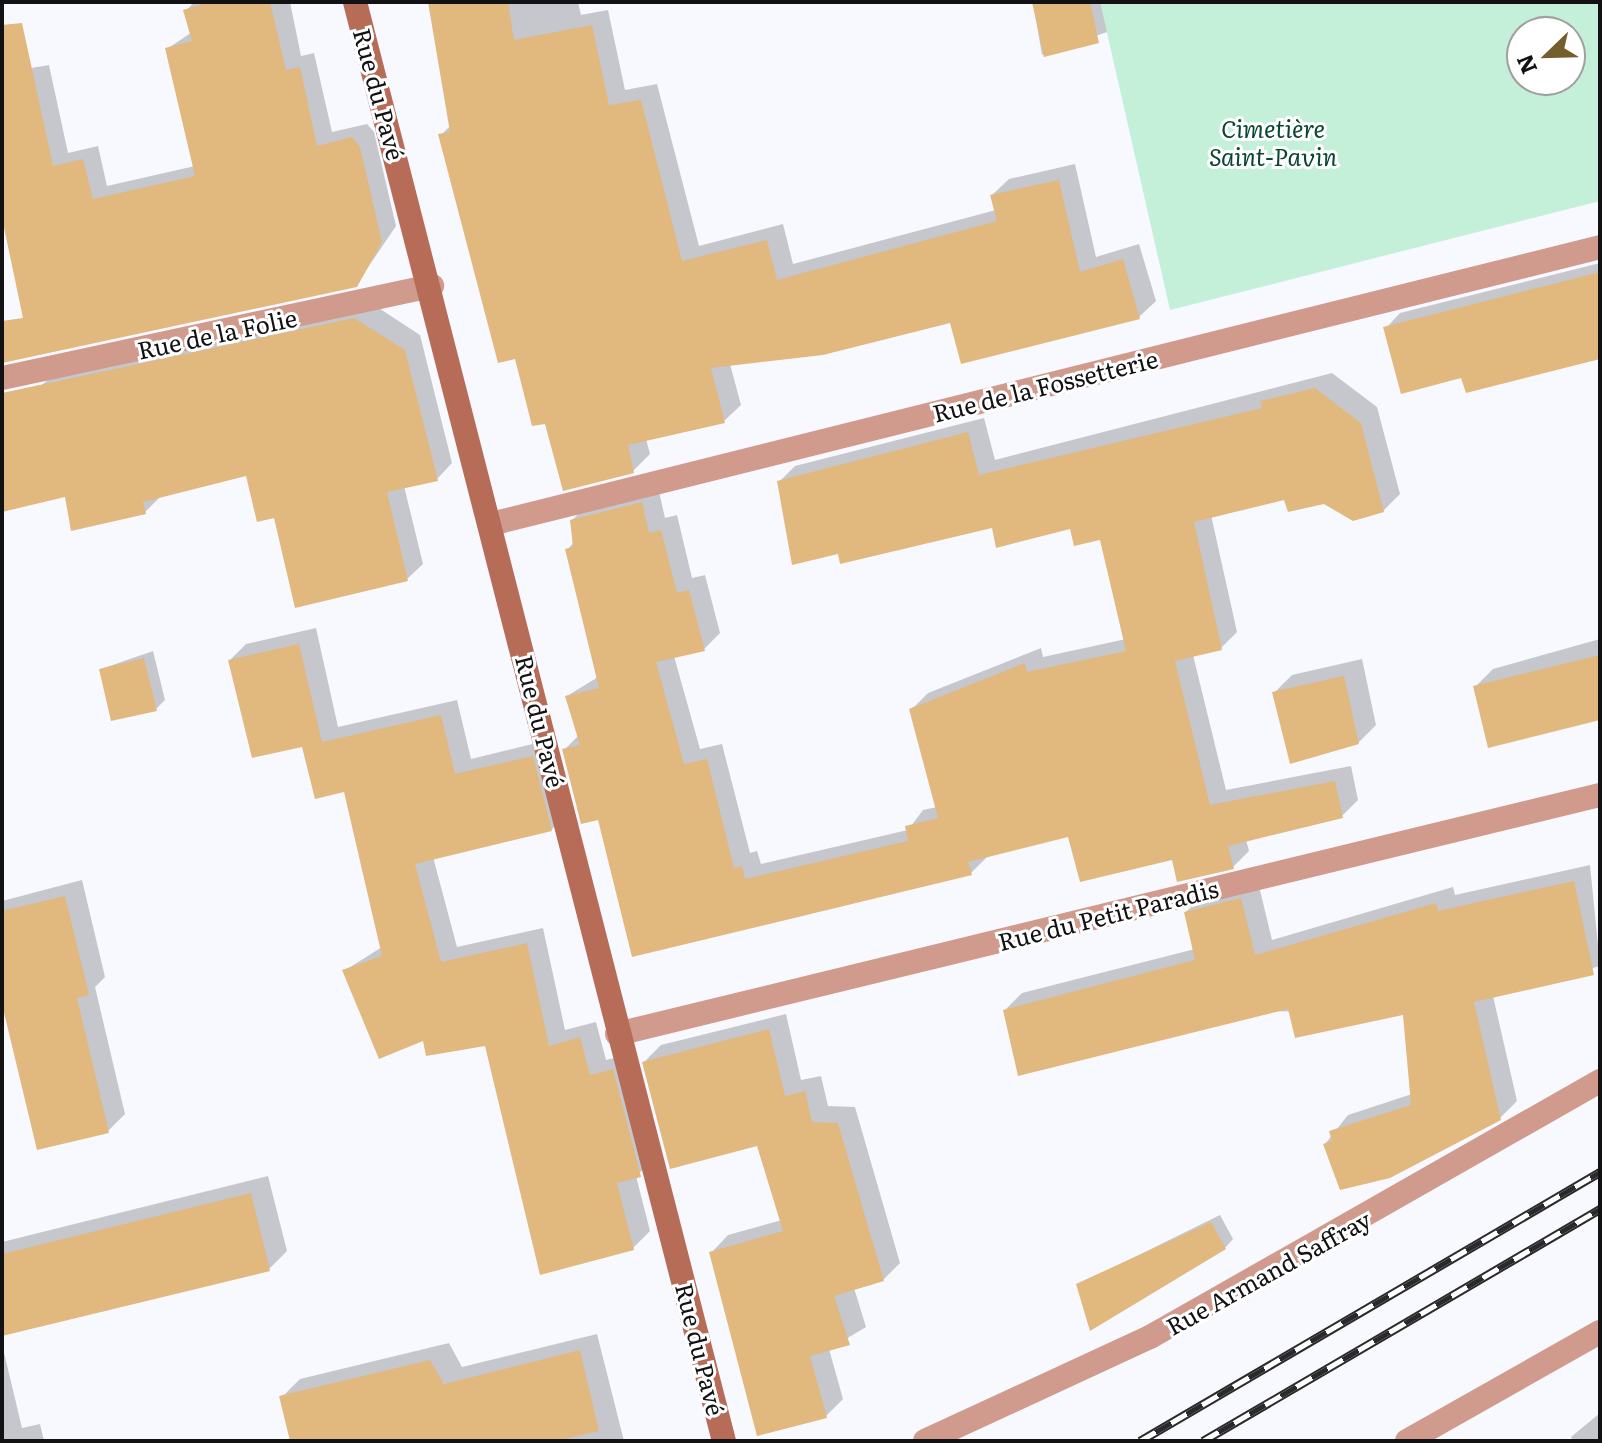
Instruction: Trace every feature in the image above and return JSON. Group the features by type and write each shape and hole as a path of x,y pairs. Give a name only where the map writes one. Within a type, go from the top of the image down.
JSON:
{"street":[{"name":"Rue du Pavé","path":"355,2 432,286 617,1034 724,1441"},
{"name":"Rue de la Fossetterie","path":"491,524 1600,247"},
{"name":"Rue de la Folie","path":"2,378 432,286"},
{"name":"Rue du Petit Paradis","path":"617,1034 1600,795"},
{"name":"Rue Armand Saffray","path":"925,1441 1150,1337 1600,1081"},
{"path":"1407,1441 1600,1332"}],"green space":[{"name":"Cimetière Saint-Pavin","path":"1100,2 1600,2 1600,201 1170,310"}],"building":[{"path":"210,2 270,2 286,70 300,67 317,146 352,137 360,147 382,242 357,287 2,363 2,321 23,318 2,218 2,25 22,23 53,166 83,159 93,199 195,176 165,48 192,41 183,10"},
{"path":"428,2 508,2 514,40 592,25 609,105 641,100 682,261 767,240 777,280 997,221 990,195 1059,180 1080,272 1123,259 1140,319 961,364 950,323 823,355 711,368 725,423 628,445 634,473 563,491 545,424 532,426 515,359 498,363 438,134 450,132"},
{"path":"1032,2 1090,2 1099,43 1044,57"},
{"path":"1600,272 1600,359 1466,393 1461,378 1401,394 1383,327"},
{"path":"354,318 405,350 438,481 387,492 408,581 295,608 274,518 257,522 246,476 143,502 146,514 71,531 65,497 2,512 2,393"},
{"path":"1315,388 1361,423 1384,512 1353,521 1324,504 1288,512 1284,500 1194,522 1222,650 1175,661 1210,805 1335,781 1343,818 1228,846 1234,869 1177,882 1172,860 1080,882 1068,837 968,862 972,875 632,957 598,820 581,824 562,749 580,745 565,696 599,688 565,549 573,547 570,520 642,502 649,533 661,530 677,593 689,590 705,651 656,662 684,764 707,759 734,868 742,866 745,879 908,841 905,826 938,818 909,709 1025,663 1027,672 1126,651 1100,540 1074,546 1070,529 996,548 992,528 840,564 838,554 792,565 777,481 968,432 979,475 1262,408 1260,401"},
{"path":"299,644 322,742 441,715 455,774 533,756 552,831 415,864 441,962 527,943 549,1046 580,1037 590,1075 613,1069 641,1177 617,1183 634,1250 540,1275 485,1046 426,1056 423,1041 379,1059 342,970 382,956 344,792 315,799 302,747 252,758 228,660"},
{"path":"1600,655 1600,720 1488,748 1473,686"},
{"path":"144,658 157,711 111,721 99,669"},
{"path":"1344,676 1359,744 1290,764 1272,692"},
{"path":"1574,881 1594,975 1474,1002 1501,1120 1390,1178 1340,1190 1323,1144 1332,1141 1329,1131 1411,1105 1403,1015 1295,1038 1288,1009 1018,1076 1003,1010 1195,960 1184,912 1241,898 1255,955 1436,903 1438,911"},
{"path":"65,896 89,995 77,998 109,1133 37,1150 2,1004 2,911"},
{"path":"769,1029 785,1096 805,1091 812,1122 838,1123 884,1281 834,1296 850,1345 810,1356 827,1418 757,1436 709,1252 783,1231 757,1146 670,1169 642,1062"},
{"path":"251,1193 270,1271 2,1336 2,1254"},
{"path":"1211,1222 1226,1249 1090,1331 1076,1284"},
{"path":"580,1350 599,1431 556,1441 290,1441 279,1396 430,1360 444,1384"}],"railway":[{"path":"1140,1441 1600,1172"},
{"path":"1203,1441 1600,1209"}]}
